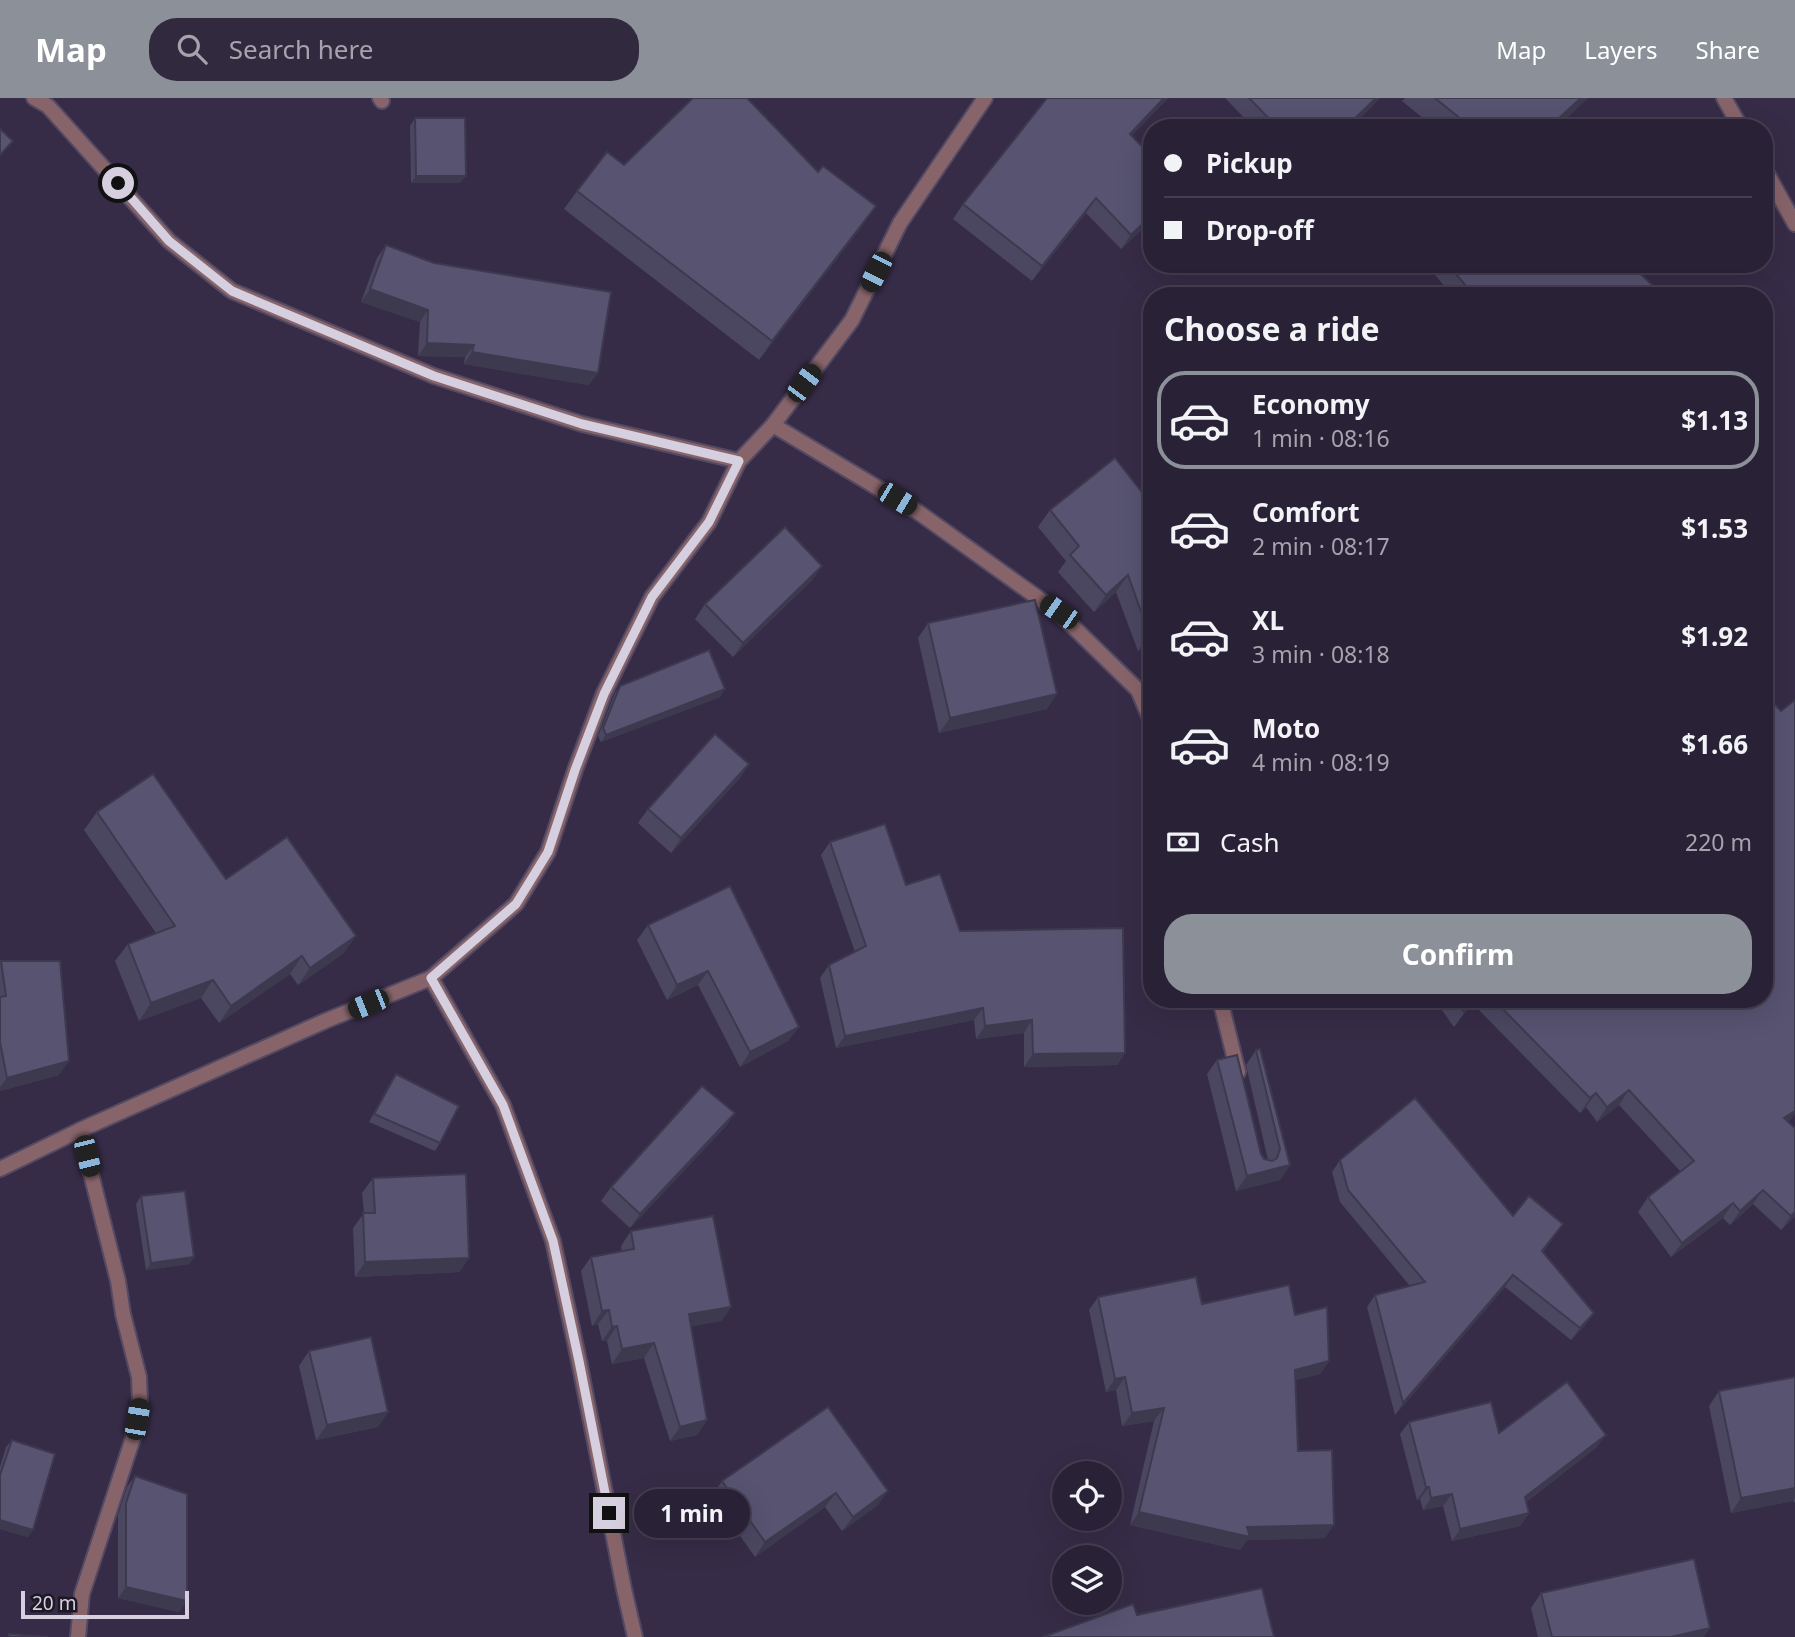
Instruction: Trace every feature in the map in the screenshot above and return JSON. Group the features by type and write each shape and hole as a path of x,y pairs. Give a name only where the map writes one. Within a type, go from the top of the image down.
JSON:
{"street":[{"path":"34,98 48,106 169,241 232,291 434,376 582,424 739,461"},
{"path":"0,1169 80,1130 325,1021 431,978 516,904 548,852 575,770 610,681 652,597 709,522 739,461 773,425 852,320 901,223 985,98"},
{"path":"1724,98 1736,119"},
{"path":"1773,184 1795,223"},
{"path":"773,425 918,512 1059,612 1138,690 1143,702"},
{"path":"431,978 503,1105 553,1241 635,1637"},
{"path":"1222,1008 1241,1089"},
{"path":"78,1637 82,1594 134,1435 140,1403 139,1377 80,1130"}],"building":[{"path":"693,98 747,98 818,172 823,166 876,206 772,341 577,191 607,152 624,165"},
{"path":"1047,98 1164,98 1130,134 1143,148 1143,224 1131,235 1096,198 1042,266 963,204"},
{"path":"1249,98 1376,98 1354,119 1269,119"},
{"path":"1435,98 1581,98 1558,119 1461,119"},
{"path":"415,118 465,118 466,176 416,176"},
{"path":"0,129 13,141 0,155"},
{"path":"386,245 434,263 611,292 598,373 472,352 474,345 427,343 428,310 370,289"},
{"path":"1455,273 1640,273 1654,287 1467,287"},
{"path":"1115,458 1143,494 1143,617 1128,575 1106,595 1070,555 1079,546 1050,510"},
{"path":"785,527 822,566 743,643 705,604"},
{"path":"1035,600 1057,694 950,718 928,623"},
{"path":"709,650 725,689 606,735 603,728 620,686"},
{"path":"1795,700 1795,1111 1784,1118 1795,1128 1795,1212 1791,1216 1763,1190 1740,1211 1733,1203 1682,1243 1648,1197 1694,1161 1629,1090 1607,1107 1596,1093 1590,1098 1502,1008 1773,1008 1773,703 1781,711"},
{"path":"715,734 749,764 681,838 648,809"},
{"path":"153,774 226,879 287,837 356,936 310,968 302,956 231,1006 213,980 151,1003 128,944 175,926 97,812"},
{"path":"885,824 906,885 940,874 960,931 1123,928 1125,1053 1033,1054 1032,1020 985,1026 983,1008 845,1036 829,965 866,946 830,842"},
{"path":"730,886 799,1027 750,1052 708,971 677,985 648,925"},
{"path":"1,961 60,961 69,1061 7,1078 0,1042 0,997 6,996"},
{"path":"1260,1049 1290,1165 1247,1176 1217,1060 1237,1055 1261,1154 1264,1159 1272,1161 1277,1158 1280,1149 1256,1050"},
{"path":"396,1074 459,1106 440,1143 374,1114"},
{"path":"702,1086 735,1113 640,1214 611,1187"},
{"path":"1415,1098 1513,1216 1529,1196 1563,1224 1542,1251 1594,1313 1580,1328 1513,1275 1403,1403 1375,1295 1425,1282 1348,1190 1340,1160"},
{"path":"466,1174 469,1258 365,1262 363,1213 375,1213 373,1178"},
{"path":"185,1191 194,1257 151,1263 141,1196"},
{"path":"713,1216 731,1307 689,1314 707,1420 680,1427 654,1343 622,1349 617,1326 612,1327 609,1310 602,1311 591,1257 634,1249 631,1231"},
{"path":"1196,1277 1202,1304 1289,1285 1295,1315 1327,1307 1329,1361 1295,1370 1298,1451 1332,1450 1334,1525 1247,1527 1250,1537 1139,1512 1164,1408 1132,1413 1125,1377 1115,1379 1098,1297"},
{"path":"371,1337 388,1412 327,1425 309,1351"},
{"path":"1795,1377 1795,1488 1741,1498 1719,1391"},
{"path":"1567,1382 1606,1435 1525,1497 1529,1513 1460,1529 1452,1494 1431,1498 1409,1422 1491,1402 1499,1433"},
{"path":"828,1407 888,1491 853,1517 836,1493 765,1542 722,1481"},
{"path":"12,1440 55,1454 33,1530 0,1520 0,1475"},
{"path":"135,1476 187,1494 187,1601 126,1587 126,1503"},
{"path":"1694,1559 1710,1628 1671,1637 1552,1637 1541,1593"},
{"path":"1262,1588 1274,1637 1043,1637 1103,1615 1122,1615 1122,1608 1133,1604 1137,1615"},
{"path":"9,1634 48,1637 9,1637"}],"route":[{"path":"118,183 169,241 232,291 434,376 582,424 739,461 709,522 652,597 604,694 548,852 516,904 431,978 503,1105 553,1241 609,1513"}]}
